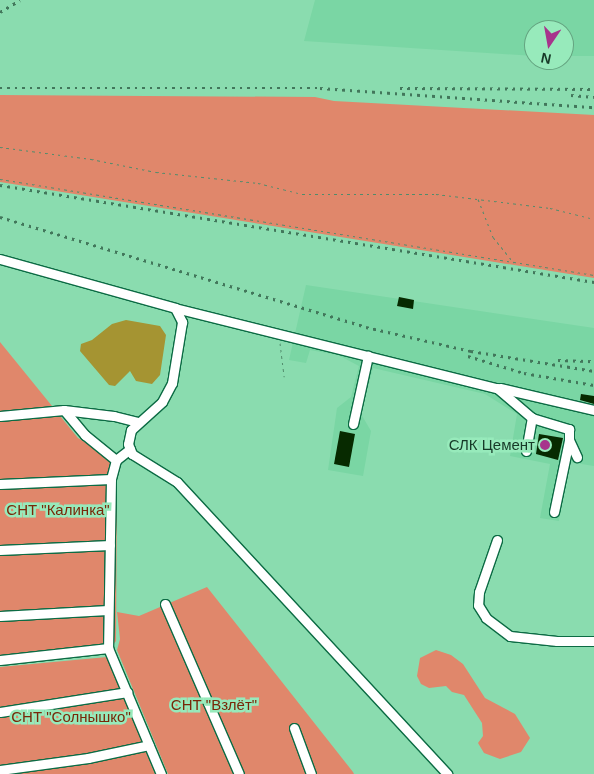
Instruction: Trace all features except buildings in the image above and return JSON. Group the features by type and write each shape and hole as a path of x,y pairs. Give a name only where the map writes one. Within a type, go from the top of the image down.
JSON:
{"street":[{"path":"0,258 280,336 594,410"},
{"path":"174,308 182,322 172,383 162,402 138,422 128,437 130,449 138,459 177,482 447,774"},
{"path":"353,424 368,356"},
{"path":"497,388 532,418 569,429 569,440 554,512"},
{"path":"0,416 64,410 114,416 138,422"},
{"path":"64,410 85,435 116,460"},
{"path":"526,452 532,418"},
{"path":"569,440 577,456"},
{"path":"130,449 116,460 111,479 108,648 162,774"},
{"path":"0,484 111,479"},
{"path":"497,540 479,592 478,605 486,618 510,636 557,642 594,641"},
{"path":"0,550 110,545"},
{"path":"165,604 239,774"},
{"path":"0,616 108,610"},
{"path":"0,660 108,648"},
{"path":"0,712 127,692"},
{"path":"294,728 311,774"},
{"path":"0,770 88,758 149,744"}],"path":[{"path":"0,147 92,159 147,171 258,183 302,194 416,193 550,208 594,219"},
{"path":"0,179 514,264 594,275"},
{"path":"478,199 493,237 514,264"},
{"path":"280,336 284,377"}],"shaded area":[{"path":"315,0 594,0 594,56 574,56 574,20 524,20 524,55 304,41"},
{"path":"306,285 594,328 594,466 569,462 559,521 540,518 550,464 510,456 517,414 485,394 373,368 361,414 371,431 363,476 328,470 337,408 351,397 359,366 338,355 310,350 306,363 289,360"},
{"path":"126,320 160,326 166,335 160,375 152,384 136,381 130,371 115,386 109,385 80,351 81,344 92,340 112,324"}],"green space":[{"path":"0,95 315,97 334,101 594,115 594,278 0,182"},
{"name":"СНТ \"Калинка\"","path":"0,342 78,438 120,463 117,473 116,641 106,654 0,665"},
{"name":"СНТ \"Взлёт\"","path":"207,587 354,774 168,774 117,650 120,639 117,612 139,616"},
{"path":"436,650 451,655 463,664 485,698 515,714 530,738 521,752 500,759 484,753 478,743 483,736 482,723 464,695 452,692 446,686 429,688 421,684 417,676 420,658"},
{"name":"СНТ \"Солнышко\"","path":"107,657 155,774 0,774 0,667"}],"railway":[{"path":"0,12 20,0"},
{"path":"0,88 320,88 594,107"},
{"path":"400,88 594,89"},
{"path":"571,95 594,97"},
{"path":"0,185 594,282"},
{"path":"0,217 366,327 471,351 594,371"},
{"path":"468,356 524,373 594,385"},
{"path":"558,360 594,361"}],"place":[{"name":"СЛК Цемент","path":"545,445"}]}
